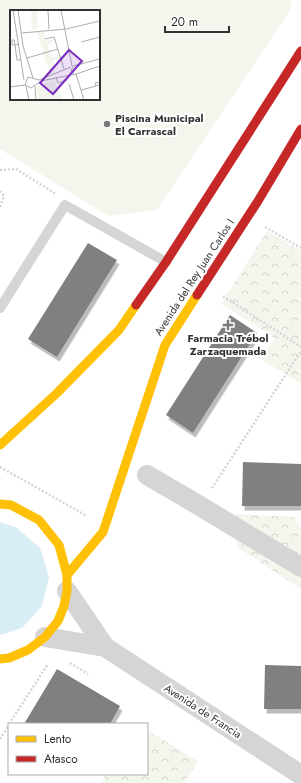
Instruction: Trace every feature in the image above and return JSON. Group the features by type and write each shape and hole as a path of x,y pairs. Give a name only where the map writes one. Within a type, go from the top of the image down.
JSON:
{"main road":[{"path":"0,445 56,394 119,330 166,262 301,51"},
{"name":"Avenida del Rey Juan Carlos I","path":"67,583 103,532 165,345 258,201 301,130"},
{"path":"0,504 11,505 39,520 59,545 67,583 64,606 58,621 45,637 28,650 4,662"}],"street":[{"path":"147,475 301,567"},
{"name":"Avenida de Francia","path":"67,583 105,647"},
{"name":"Avenida de Francia","path":"45,637 105,647 301,775"}],"lane":[{"path":"0,308 65,204 166,262"}],"path":[{"path":"0,170 16,169 56,194"},
{"path":"0,192 4,196 0,207"},
{"path":"263,226 301,248"},
{"path":"204,284 301,347"},
{"path":"200,506 301,351"},
{"path":"0,468 105,527"},
{"path":"65,660 88,674"},
{"path":"10,723 48,663 52,661"},
{"path":"0,739 8,726"}],"green space":[{"name":"Piscina Municipal El Carrascal","path":"0,0 292,0 289,12 157,210 108,216 0,149"},
{"path":"267,231 301,251 301,384 261,359 275,338 221,304"},
{"path":"236,514 295,517 301,529 301,589 237,547"},
{"path":"148,731 198,761 184,783 101,783 105,775 148,775"}],"shaded area":[{"path":"0,522 17,528 40,548 49,577 42,606 22,628 0,635"}],"building":[{"path":"88,243 117,260 57,357 28,339"},
{"path":"230,315 257,333 193,433 166,415"},
{"path":"243,462 301,464 301,506 242,506"},
{"path":"265,665 301,666 301,709 264,709"},
{"path":"57,669 120,706 111,723 25,723"}],"traffic: slow":[{"path":"67,575 103,532 165,345 197,295"},
{"path":"0,445 56,394 119,330 136,305"},
{"path":"0,504 11,505 39,520 59,545 67,575 67,591 64,606 58,621 45,637 28,650 9,658 0,659"}],"traffic: jam":[{"path":"136,305 166,262 301,51"},
{"path":"197,295 258,201 301,129"}],"place":[{"name":"Piscina Municipal El Carrascal","path":"107,124"},
{"name":"Farmacia Trébol Zarzaquemada","path":"228,325"}]}
